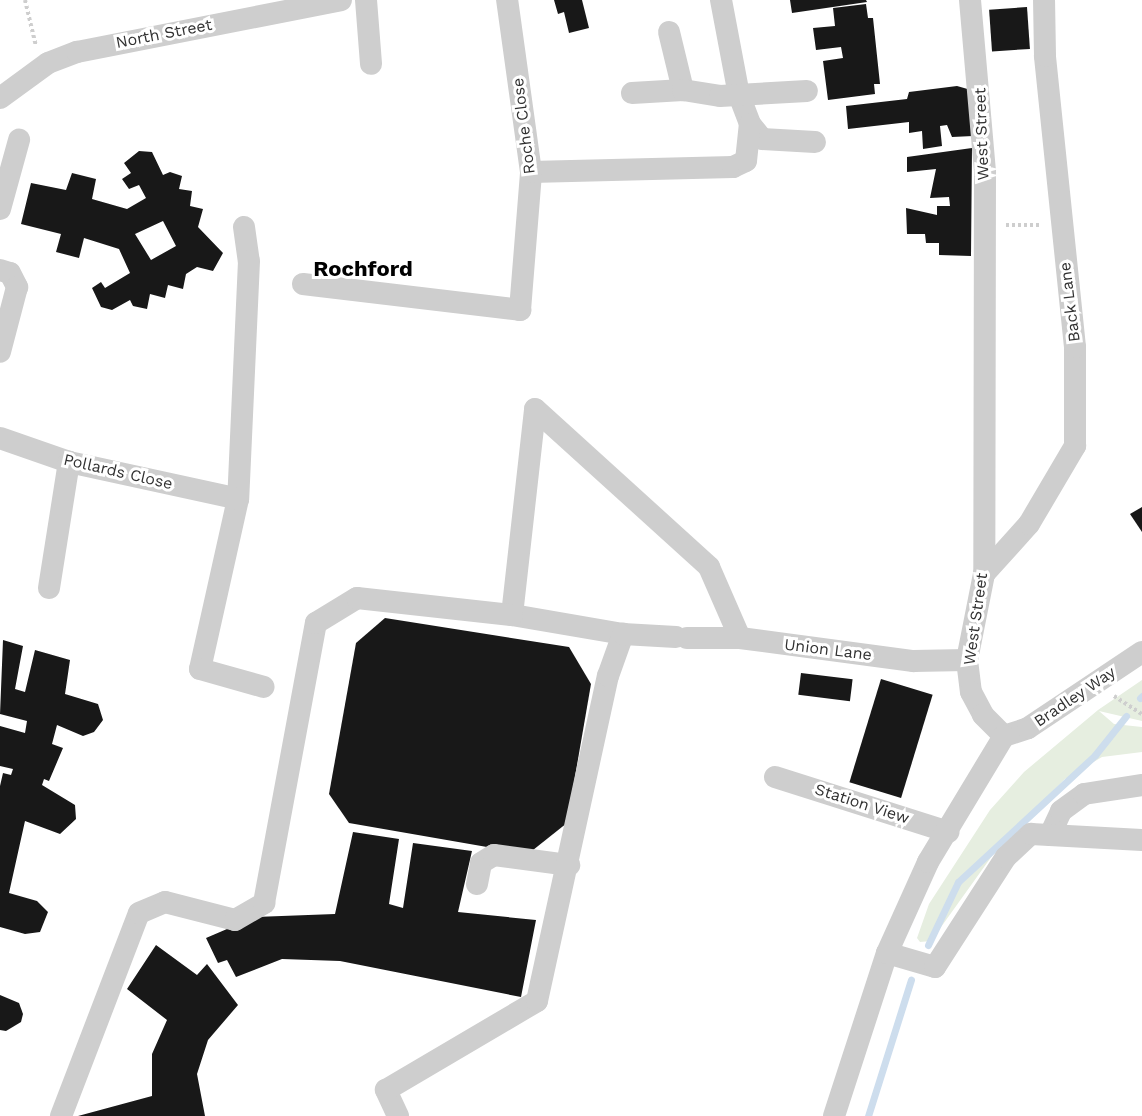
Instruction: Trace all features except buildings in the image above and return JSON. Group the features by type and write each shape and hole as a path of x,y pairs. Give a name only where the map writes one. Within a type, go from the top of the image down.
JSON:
{"street":[{"name":"North Street","path":"0,98 42,67 87,50 341,0"},
{"path":"366,0 371,64"},
{"name":"Roche Close","path":"303,284 520,310 531,172 507,0"},
{"path":"721,0 739,95 750,124 762,139 815,142"},
{"name":"West Street","path":"970,0 981,88 985,224 984,574 967,660 971,692 983,715 1004,736"},
{"name":"Back Lane","path":"984,574 1029,524 1083,443 1061,225 1044,0"},
{"path":"669,32 683,90"},
{"path":"632,93 683,90 739,95 807,91"},
{"path":"531,172 733,167 746,161 750,124"},
{"path":"0,209 19,140"},
{"path":"244,227 249,261 243,338 238,500 200,669 264,687"},
{"path":"0,270 10,273 17,287 0,352"},
{"path":"512,615 535,409 661,519 709,567 723,592 727,617 740,638"},
{"name":"Pollards Close","path":"0,438 69,462 238,500"},
{"path":"49,588 69,462"},
{"name":"Union Lane","path":"61,1116 139,912 165,902 235,920 264,903 316,624 357,598 512,615 623,634 681,638 740,638 913,661 967,660"},
{"path":"398,1116 386,1090 537,1001 569,865 608,676 623,634"},
{"name":"Bradley Way","path":"1004,736 1028,728 1142,652"},
{"path":"834,1116 887,953 928,862 1004,736"},
{"name":"Station View","path":"775,777 948,831"},
{"path":"1050,835 1061,811 1084,794 1142,785"},
{"path":"887,953 935,967 1006,857 1031,834 1142,840"},
{"path":"477,884 481,863 494,855 569,865"}],"path":[{"path":"25,0 42,67"},
{"path":"985,224 1061,225"},
{"path":"1113,696 1142,714"}],"shaded area":[{"path":"1142,680 1142,721 1099,711 1114,724 1142,727 1142,752 1102,757 1065,779 1002,842 931,941 920,942 917,938 929,904 990,810 1024,772 1098,710"}],"waterway":[{"path":"928,945 958,882 1095,755 1126,716"},
{"path":"868,1116 911,980"}],"district":[{"name":"Rochford","path":"363,269"}]}
